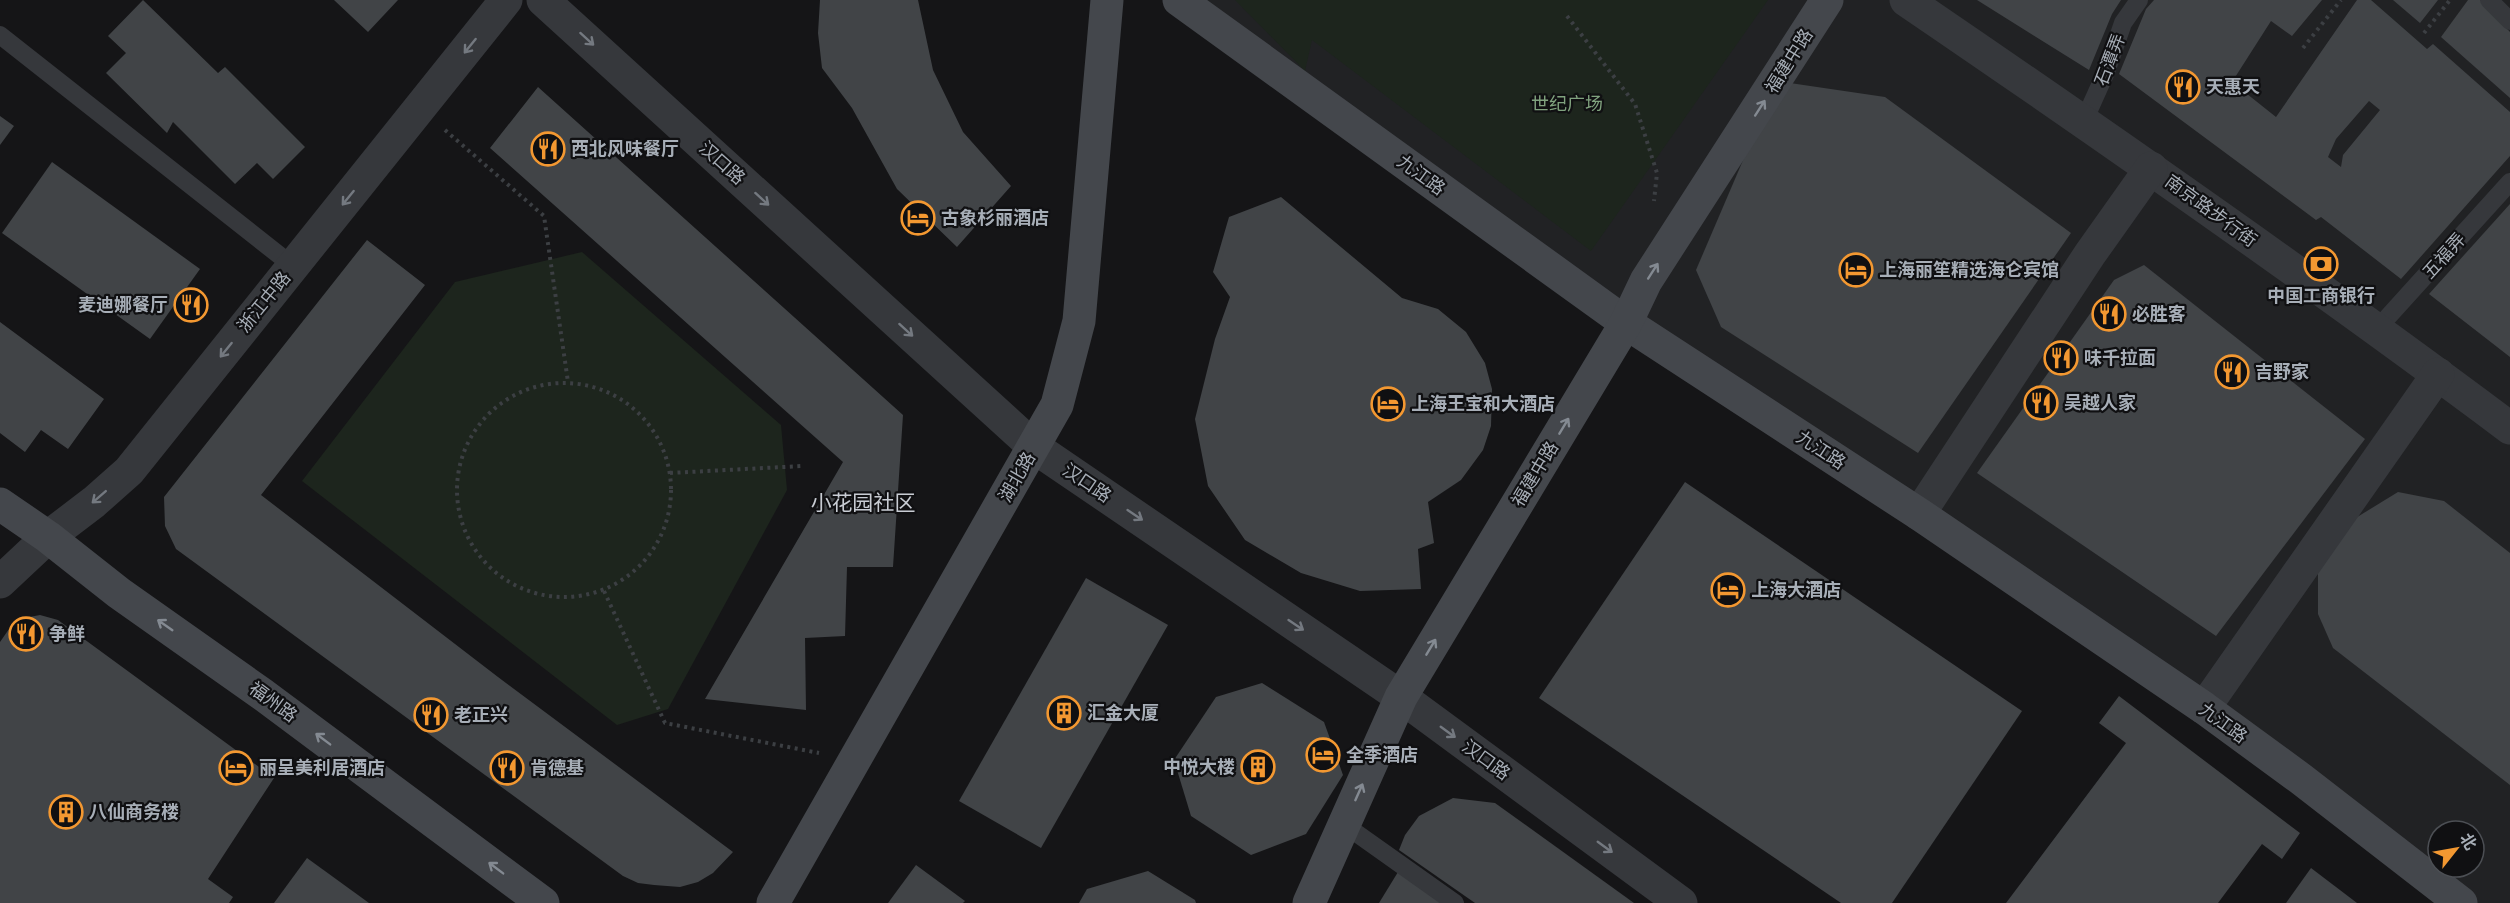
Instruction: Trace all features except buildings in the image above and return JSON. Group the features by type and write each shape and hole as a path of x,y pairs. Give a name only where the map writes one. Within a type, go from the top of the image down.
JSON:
{"street":[{"name":"浙江中路","path":"0,582 48,537 94,502 129,471 506,0"},
{"name":"汉口路","path":"543,0 1034,447 1401,697 1681,903"},
{"name":"湖北路","path":"773,903 1057,405 1078,321 1107,0"},
{"name":"九江路","path":"1179,0 1626,323 1919,514 2204,708 2301,779 2461,903"},
{"name":"福建中路","path":"1309,903 1401,697 1626,323 1646,281 1827,0"},
{"name":"南京路步行街","path":"1906,0 2151,168 2377,329 2510,428"},
{"path":"1919,514 2090,254 2151,168"},
{"path":"2204,708 2438,374"},
{"name":"福州路","path":"0,504 48,537 119,593 262,694 543,903"}],"lane":[{"name":"石潭弄","path":"2084,121 2106,72 2123,23 2139,0"},
{"path":"2489,0 2510,21"},
{"path":"0,35 293,266"},
{"name":"五福弄","path":"2377,329 2510,182"},
{"path":"1345,825 1455,903"}],"path":[{"path":"2303,48 2341,0"},
{"path":"2424,33 2450,0"},
{"path":"1567,16 1635,104 1657,173 1654,205"},
{"path":"420,108 544,216 568,382"},
{"path":"568,382 604,390 635,410 658,438 670,473 670,510 658,544 635,573 604,591 568,598 534,594 502,579 477,555 462,524 456,490 462,456 478,425 503,401 534,386 568,382"},
{"path":"670,473 802,466"},
{"path":"604,591 665,723 855,760"}],"shaded area":[{"path":"1180,0 2510,0 2510,903 2461,903 2427,879 2486,879 2486,819 2426,819 2426,878"}],"green space":[{"name":"世纪广场","path":"1235,0 1768,0 1591,251 1312,40 1305,71"},
{"path":"582,252 781,425 787,490 668,709 617,725 302,481 455,282"}],"place":[{"name":"天惠天","path":"2183,87"},
{"name":"西北风味餐厅","path":"548,149"},
{"name":"古象杉丽酒店","path":"918,218"},
{"name":"中国工商银行","path":"2321,264"},
{"name":"上海丽笙精选海仑宾馆","path":"1856,270"},
{"name":"麦迪娜餐厅","path":"191,305"},
{"name":"必胜客","path":"2109,314"},
{"name":"味千拉面","path":"2061,358"},
{"name":"吉野家","path":"2232,372"},
{"name":"吴越人家","path":"2041,403"},
{"name":"上海王宝和大酒店","path":"1388,404"},
{"name":"上海大酒店","path":"1728,590"},
{"name":"争鲜","path":"26,634"},
{"name":"汇金大厦","path":"1064,713"},
{"name":"老正兴","path":"431,715"},
{"name":"全季酒店","path":"1323,755"},
{"name":"中悦大楼","path":"1258,767"},
{"name":"丽呈美利居酒店","path":"236,768"},
{"name":"肯德基","path":"507,768"},
{"name":"八仙商务楼","path":"66,812"}],"district":[{"name":"小花园社区","path":"863,503"}]}
